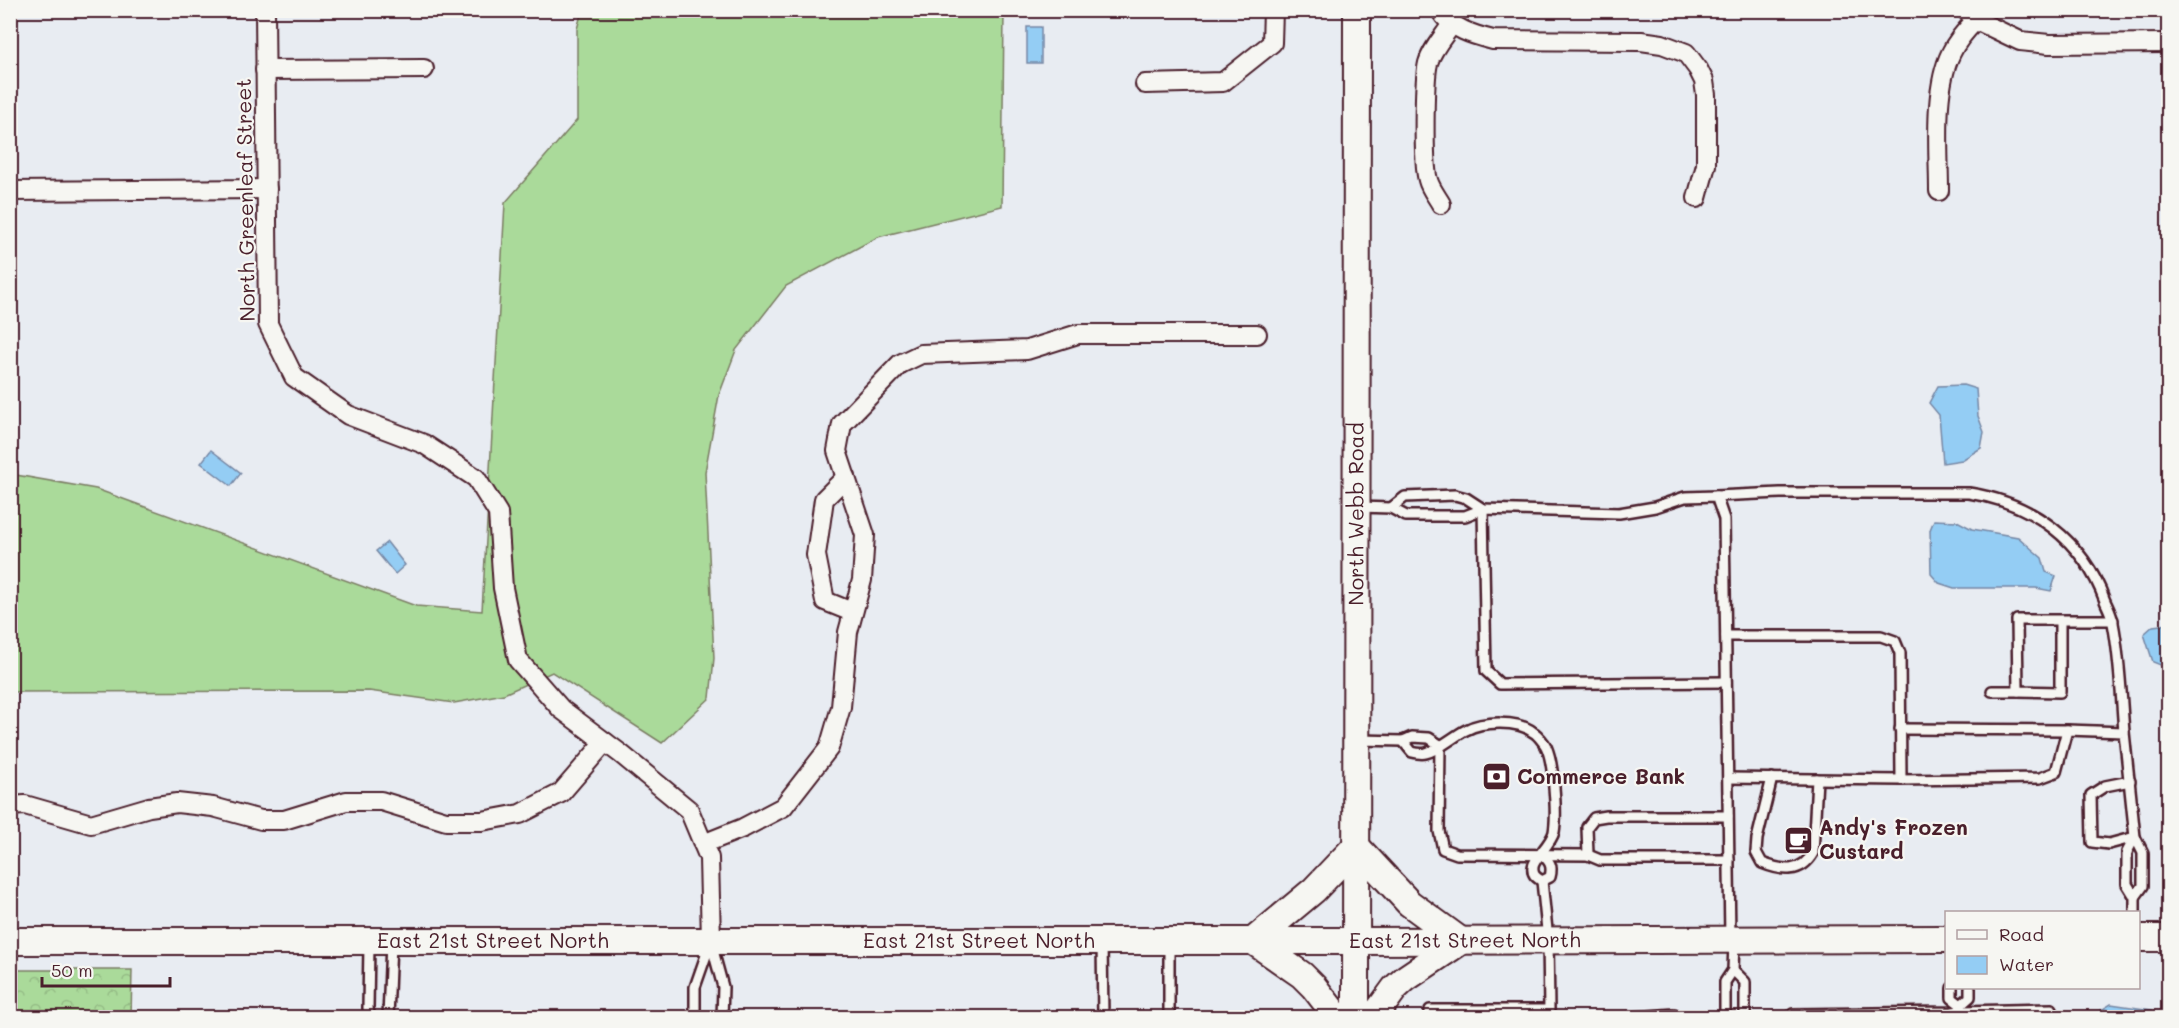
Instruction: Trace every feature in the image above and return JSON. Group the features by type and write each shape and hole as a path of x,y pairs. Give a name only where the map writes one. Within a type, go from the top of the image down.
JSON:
{"main road":[{"name":"North Webb Road","path":"1356,1017 1357,10"},
{"path":"1338,1017 1302,975 1253,941 1314,890 1356,846 1409,903 1461,941 1406,978 1395,988 1373,1017"},
{"path":"2140,938 2169,938"},
{"name":"East 21st Street North","path":"10,941 1945,939"}],"street":[{"name":"North Greenleaf Street","path":"264,10 268,324 294,377 348,415 424,444 476,478 498,513 503,588 518,660 561,709 689,810 709,858 711,941"},
{"path":"1145,84 1223,82 1272,43 1273,10"},
{"path":"1938,191 1940,88 1951,52 1971,15 2020,41 2049,44 2169,43"},
{"path":"1441,204 1428,180 1425,157 1426,83 1428,64 1446,17 1473,35 1493,40 1641,41 1662,44 1686,53 1704,81 1706,96 1706,165 1697,198"},
{"path":"265,70 424,69"},
{"path":"10,191 267,189"},
{"path":"703,844 743,828 783,807 829,748 841,707 848,632 862,580 865,535 837,452 842,424 900,364 921,354 1027,350 1078,334 1257,334"},
{"path":"846,477 824,499 816,555 825,601 852,612"},
{"path":"10,806 25,806 91,824 149,807 177,803 213,807 261,820 284,820 346,801 381,801 446,821 482,821 520,814 561,793 605,742"}],"lane":[{"path":"1357,507 1391,508 1406,516 1465,516 1483,509 1619,513 1655,507 1685,497 1780,493 1969,493 1995,497 2019,507 2053,528 2076,548 2099,585 2113,620 2135,837 2142,853 2143,886 2135,897"},
{"path":"1391,508 1405,497 1455,495 1466,498 1483,509"},
{"path":"1716,496 1724,519 1728,816 1733,970 1725,982 1725,1017"},
{"path":"1483,509 1486,671 1500,684 1726,682"},
{"path":"2018,691 2018,620 2113,620"},
{"path":"1992,691 2060,692 2060,621"},
{"path":"1726,636 1881,636 1895,641 1900,653 1901,780"},
{"path":"1403,741 1412,752 1425,754 1469,728 1487,724 1517,724 1532,731 1546,745 1551,767 1554,833 1542,854 1534,861 1532,869 1534,876 1542,881"},
{"path":"1900,729 2124,732"},
{"path":"1728,778 1901,780 2040,778 2056,772 2067,730"},
{"path":"1356,740 1403,741 1412,738 1429,738 1440,745"},
{"path":"1440,745 1439,831 1443,849 1457,854 1588,855 1599,860 1729,860"},
{"path":"1772,778 1756,852 1762,863 1787,870 1799,868 1809,861 1813,853 1817,778"},
{"path":"2130,781 2105,786 2091,795 2092,842 2109,844 2135,837"},
{"path":"1588,855 1587,827 1594,818 1606,816 1728,816"},
{"path":"2135,837 2127,852 2127,884 2135,897 2135,911"},
{"path":"1542,854 1549,861 1552,870 1550,877 1542,881"},
{"path":"1430,1017 1430,1011 1465,1014 1551,1014 1548,940 1542,881"},
{"path":"370,1017 368,1008 380,941"},
{"path":"380,941 388,1017"},
{"path":"695,1017 695,987 711,941"},
{"path":"711,941 723,987 722,1017"},
{"path":"1102,941 1103,1017"},
{"path":"1169,941 1169,1017"},
{"path":"1733,970 1745,982 1745,1017"},
{"path":"1952,989 1952,998 1957,1011"},
{"path":"1957,1011 1970,997 1970,989"},
{"path":"1793,1017 1793,1014 1843,1016 2052,1009"},
{"path":"1622,1017 1674,1014 1679,1017"}],"green space":[{"path":"582,11 1004,11 1002,206 878,237 786,286 736,350 719,395 705,472 714,658 710,698 662,743 552,672 504,694 454,703 369,691 11,692 10,474 96,489 416,606 482,611 505,203 577,120 577,29"},
{"path":"11,970 132,970 131,1017 11,1017"}],"water":[{"path":"1027,27 1041,27 1041,63 1027,63"},
{"path":"1963,385 1976,389 1978,416 1984,432 1981,448 1962,460 1943,463 1939,415 1929,403 1938,386"},
{"path":"211,450 241,473 231,486 201,463"},
{"path":"1934,520 1957,521 1972,529 2018,537 2042,558 2046,572 2056,576 2051,591 2036,588 1954,588 1939,583 1931,574 1930,530"},
{"path":"387,542 405,565 395,574 376,551"},
{"path":"2168,624 2168,668 2153,662 2144,634 2153,626"},
{"path":"2111,1004 2152,1010 2146,1017 2090,1017"}],"place":[{"name":"Commerce Bank","path":"1496,777"},
{"name":"Andy's Frozen Custard","path":"1798,840"}]}
